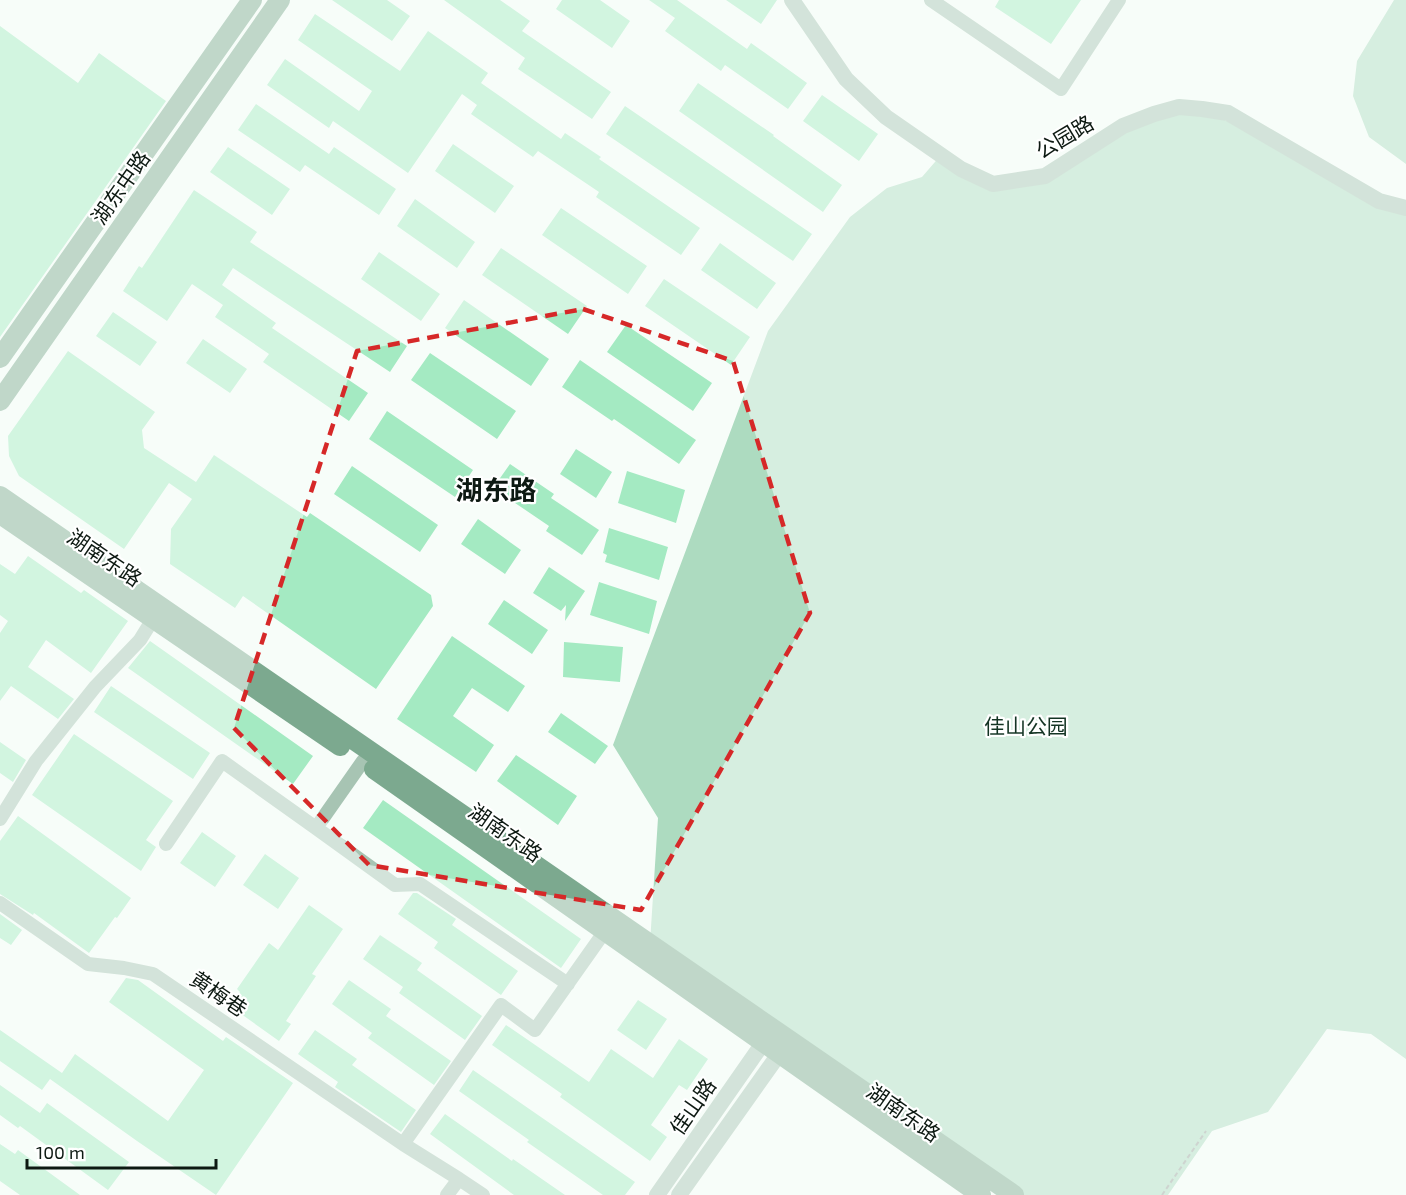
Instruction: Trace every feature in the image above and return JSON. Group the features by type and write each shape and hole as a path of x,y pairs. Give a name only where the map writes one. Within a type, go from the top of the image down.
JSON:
{"main road":[{"name":"湖东中路","path":"0,358 252,0"},
{"name":"湖东中路","path":"0,401 280,0"},
{"path":"0,496 1014,1195"},
{"name":"湖南东路","path":"0,514 363,761 981,1195"}],"street":[{"name":"公园路","path":"792,0 846,79 878,109 961,169 993,184 1045,176 1124,126 1179,107 1228,113 1379,201 1406,208"},
{"path":"931,0 1061,88 1119,0"},
{"path":"0,819 36,761 95,687 140,640 153,619"},
{"path":"166,844 222,761 394,885 420,884 568,984"},
{"path":"316,828 363,761"},
{"name":"黄梅巷","path":"0,903 88,964 153,974 403,1144 459,1179"},
{"path":"403,1144 501,1005 535,1030 605,931"},
{"name":"佳山路","path":"657,1195 771,1048"},
{"name":"佳山路","path":"680,1195 771,1048"},
{"path":"447,1195 459,1179 483,1195"}],"path":[{"path":"1162,1195 1206,1131"}],"highlighted area":[{"path":"583,309 733,361 810,613 641,910 369,865 234,728 357,351"}],"green space":[{"path":"1394,0 1406,0 1406,164 1369,137 1353,96 1357,61"},
{"name":"佳山公园","path":"1202,109 1406,208 1406,1059 1371,1034 1327,1029 1268,1112 1212,1131 1168,1195 1014,1195 650,943 658,818 613,745 768,331 850,217 887,188 922,177 941,155 993,184 1045,177 1124,126"}],"building":[{"path":"332,0 387,0 410,16 392,41"},
{"path":"444,0 500,0 530,21 522,31 611,92 592,119 518,69 525,58"},
{"path":"562,0 600,0 630,21 612,48 556,9"},
{"path":"649,0 677,0 747,49 751,43 807,83 788,109 725,65 721,71 665,31 675,18"},
{"path":"726,0 777,0 761,24"},
{"path":"999,0 1081,0 1051,44 995,7"},
{"path":"315,14 400,71 428,31 488,73 481,83 561,139 565,133 700,228 681,255 596,197 599,192 538,151 533,157 471,114 477,105 462,94 408,173 333,121 329,128 267,85 285,59 359,111 372,91 298,40"},
{"path":"0,26 78,83 99,53 166,101 0,337"},
{"path":"698,83 842,185 823,212 679,111"},
{"path":"822,95 878,134 859,161 803,121"},
{"path":"256,104 329,154 334,147 396,189 379,215 305,165 300,172 238,130"},
{"path":"625,106 812,234 793,261 606,134"},
{"path":"453,144 514,186 495,213 435,171"},
{"path":"228,147 290,189 272,215 210,172"},
{"path":"194,190 257,232 250,242 407,346 390,372 233,268 222,285 276,323 272,328 368,393 349,421 263,362 269,354 215,317 223,305 192,284 167,321 123,291 139,266 142,268"},
{"path":"415,199 475,242 457,268 397,226"},
{"path":"561,208 647,266 628,294 542,235"},
{"path":"720,243 776,283 757,309 701,270"},
{"path":"501,248 587,306 568,334 482,275"},
{"path":"379,252 440,294 421,321 361,279"},
{"path":"664,279 750,337 731,365 645,306"},
{"path":"464,300 549,359 531,386 445,328"},
{"path":"113,312 157,342 140,366 96,336"},
{"path":"626,325 712,383 693,411 607,352"},
{"path":"203,339 247,369 230,393 186,363"},
{"path":"68,351 155,412 142,430 144,448 196,482 214,455 307,517 310,513 431,595 433,606 376,689 243,596 235,608 170,564 171,529 192,499 169,483 124,549 19,476 9,456 8,436"},
{"path":"430,353 516,411 497,439 411,380"},
{"path":"580,360 696,440 679,464 614,419 612,421 562,387"},
{"path":"387,411 473,470 455,497 369,439"},
{"path":"576,449 612,472 596,498 560,474"},
{"path":"510,464 554,494 551,498 599,530 582,555 546,531 549,526 493,488"},
{"path":"352,466 438,525 420,552 334,494"},
{"path":"627,471 685,490 676,523 618,503"},
{"path":"478,519 521,550 505,574 461,544"},
{"path":"609,528 668,547 659,580 605,562 607,555 603,553"},
{"path":"28,556 81,593 84,590 128,621 91,673 46,640 28,667 74,699 58,719 11,686 0,701 0,633 8,621 0,615 0,564 15,574"},
{"path":"549,567 585,591 565,621 566,605 561,611 533,593"},
{"path":"599,582 657,601 649,634 590,615"},
{"path":"504,600 548,630 532,654 488,624"},
{"path":"452,636 525,686 508,712 472,688 453,716 494,745 476,772 397,719"},
{"path":"150,641 313,756 293,784 128,668"},
{"path":"564,642 623,647 620,682 563,677"},
{"path":"111,686 210,753 193,779 94,712"},
{"path":"561,713 608,746 595,764 548,732"},
{"path":"74,734 173,801 146,840 156,847 141,871 32,795"},
{"path":"0,742 26,760 13,782 0,773"},
{"path":"516,755 577,796 558,825 497,781"},
{"path":"383,800 581,939 561,968 363,828"},
{"path":"18,816 131,898 89,953 34,913 33,915 0,894 0,841"},
{"path":"202,832 236,856 215,887 180,863"},
{"path":"265,854 299,878 278,909 243,885"},
{"path":"413,893 417,893 456,919 452,925 518,971 501,995 434,948 438,942 398,914"},
{"path":"309,905 343,929 312,974 316,976 286,1021 291,1024 279,1041 230,1006 240,992 237,989 269,943 278,950"},
{"path":"0,914 22,930 11,945 0,938"},
{"path":"380,935 422,963 417,970 482,1016 465,1040 399,993 403,987 363,959"},
{"path":"126,978 138,980 223,1041 226,1037 293,1083 216,1195 50,1079 42,1090 0,1061 0,1030 62,1073 75,1054 168,1121 204,1070 109,1002"},
{"path":"349,980 391,1009 386,1016 451,1061 434,1085 368,1038 372,1033 332,1004"},
{"path":"638,1000 667,1019 646,1050 617,1030"},
{"path":"506,1025 589,1082 611,1049 653,1078 679,1039 708,1059 687,1090 679,1085 651,1125 667,1137 650,1161 560,1097 562,1094 492,1045"},
{"path":"315,1030 357,1059 352,1065 416,1110 401,1132 335,1087 338,1082 298,1054"},
{"path":"473,1070 635,1182 625,1195 603,1195 459,1091"},
{"path":"0,1085 40,1113 47,1103 129,1162 108,1190 20,1126 18,1128 0,1115"},
{"path":"445,1114 565,1195 514,1195 430,1134"},
{"path":"0,1144 15,1154 18,1150 80,1195 20,1195 0,1181"}],"district":[{"name":"湖东路","path":"496,489"}]}
